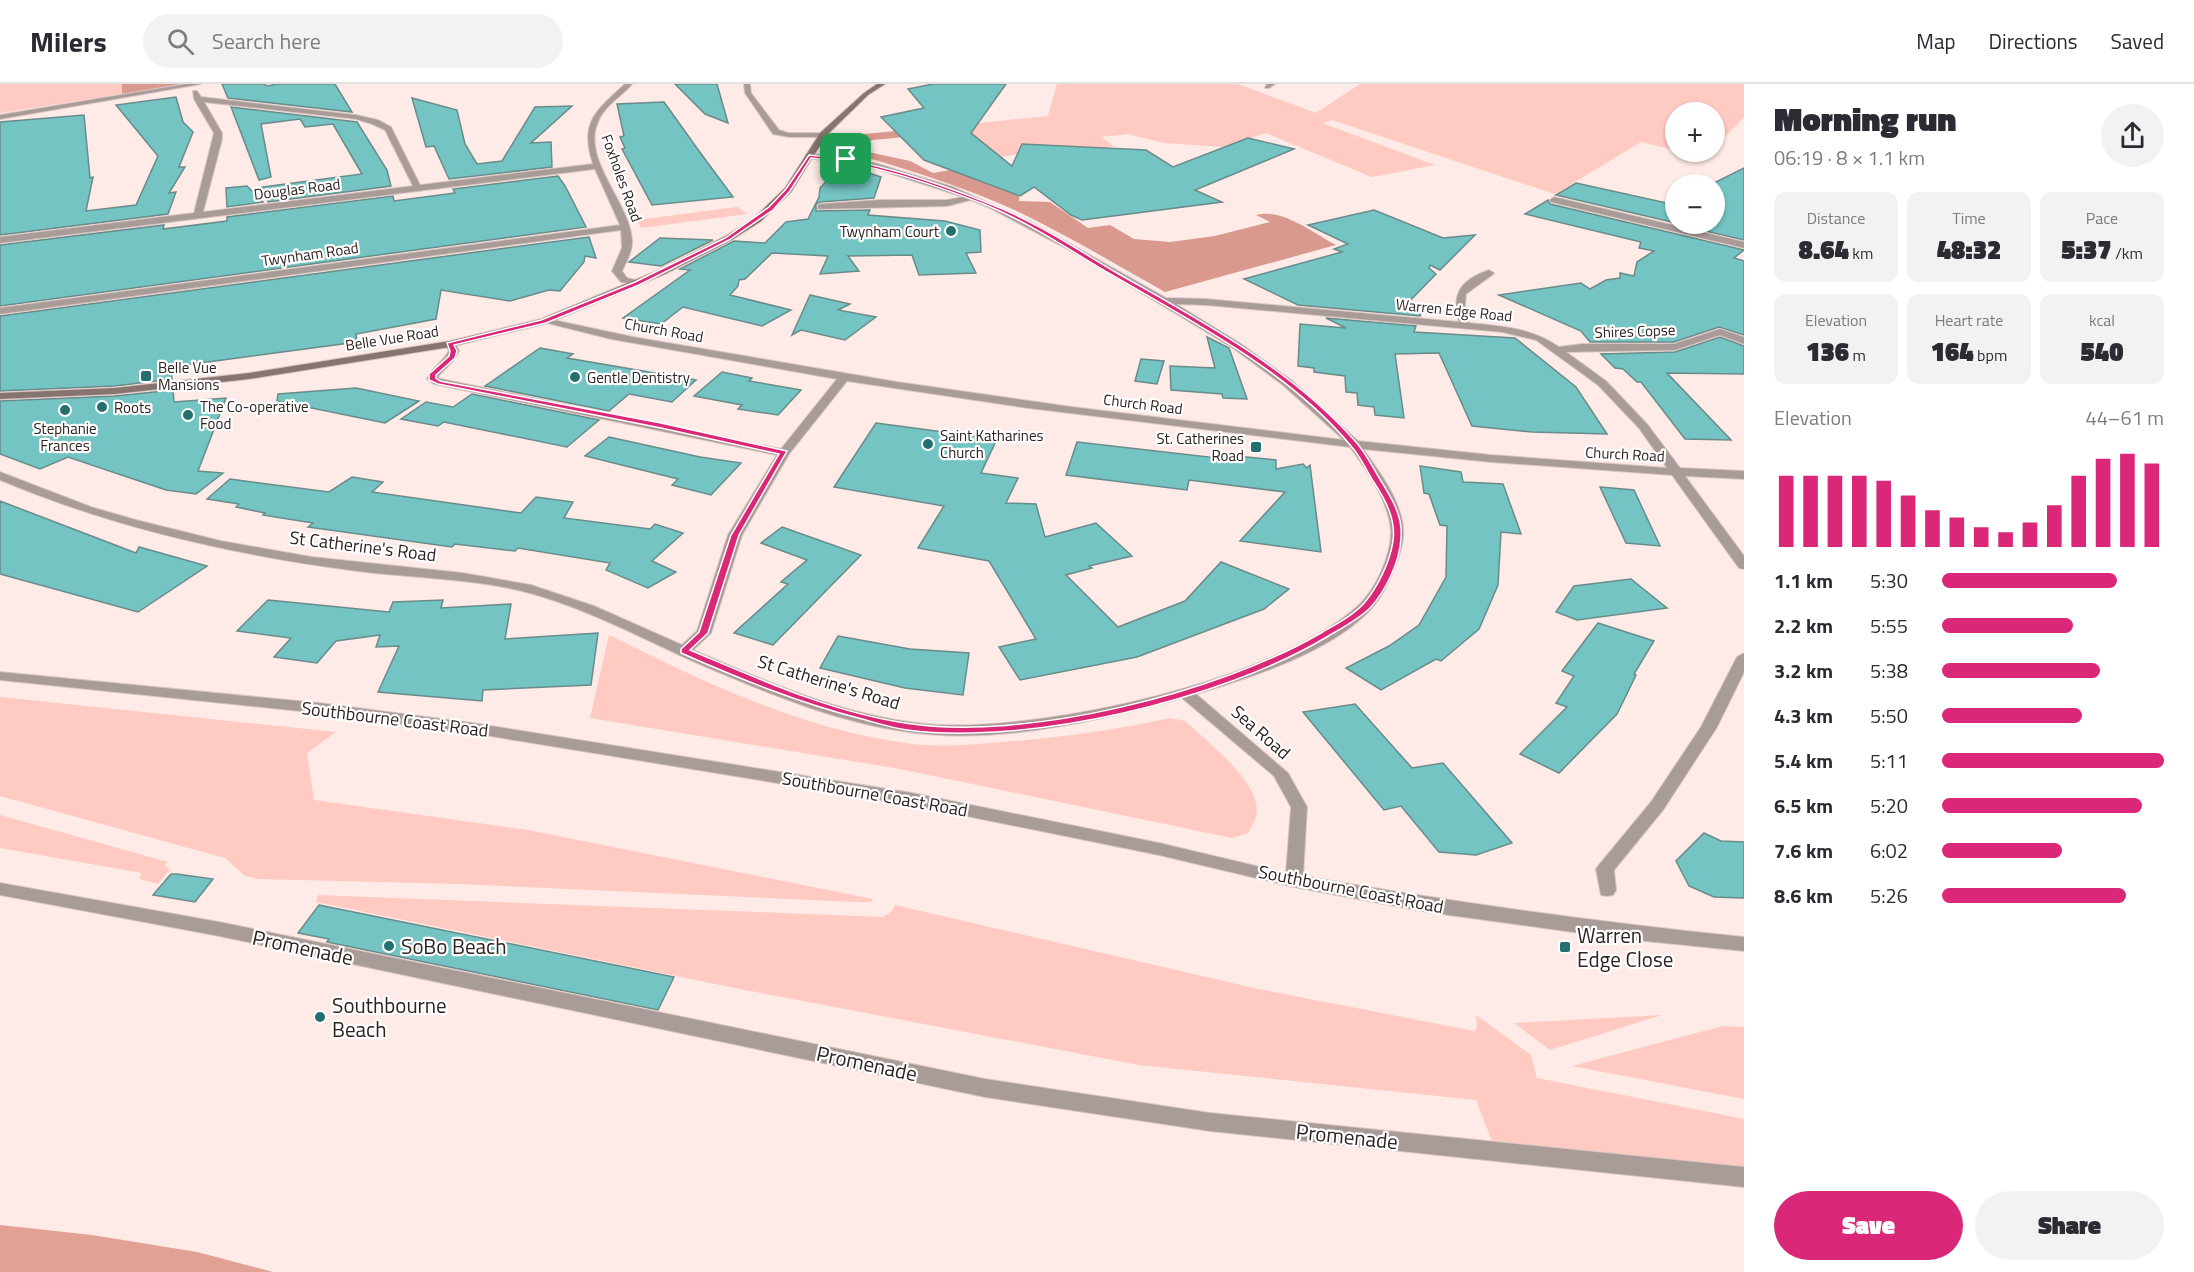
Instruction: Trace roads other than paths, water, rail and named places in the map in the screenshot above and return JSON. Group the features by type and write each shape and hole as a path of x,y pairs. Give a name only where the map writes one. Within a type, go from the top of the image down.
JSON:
{"main road":[{"name":"Belle Vue Road","path":"0,396 115,392 249,376 450,344 544,321 637,283 727,239 757,220 788,190 822,135 866,94 882,84"}],"street":[{"path":"0,117 194,84 198,99 218,133 198,215"},
{"name":"Foxholes Road","path":"629,84 600,114 591,129 590,137 598,165 625,227 628,241 617,271 624,280 637,283"},
{"path":"747,84 748,93 776,132 789,135 822,135"},
{"path":"198,99 356,117 375,122 388,129 417,188"},
{"name":"St Catherine's Road","path":"0,476 66,503 147,528 246,551 369,568 486,579 527,588 585,606 774,689 843,711 905,726 958,730 1026,726 1102,714 1186,693 1295,652 1344,623 1367,605 1387,575 1397,540 1396,518 1389,501 1356,446 1315,404 1281,377 1165,301 990,205 858,161 809,156"},
{"name":"Douglas Road","path":"0,240 598,165"},
{"path":"821,207 880,203 947,203 969,198"},
{"path":"1554,200 1744,245"},
{"name":"Twynham Road","path":"0,311 625,227"},
{"path":"1732,242 1744,234"},
{"path":"1465,326 1458,303 1459,297 1463,291 1489,273"},
{"name":"Warren Edge Road","path":"1165,301 1206,302 1526,333 1559,350 1602,383 1643,426 1679,472 1744,565"},
{"name":"Church Road","path":"544,321 602,334 844,378 983,399 1356,446 1539,464 1744,475"},
{"name":"Shires Copse","path":"1559,350 1582,347 1675,347 1720,332 1744,341"},
{"path":"450,344 454,351 452,357 433,374 432,379 438,382 784,453"},
{"path":"684,651 704,633 735,535 784,453 844,378"},
{"path":"1607,890 1605,869 1657,806 1709,726 1744,657"},
{"name":"Southbourne Coast Road","path":"0,676 319,708 472,728 912,799 1159,849 1294,881 1427,905 1616,931 1744,944"},
{"name":"Sea Road","path":"1186,693 1280,773 1299,807 1294,881"},
{"name":"Promenade","path":"0,889 219,928 985,1088 1210,1122 1744,1177"}],"place":[{"name":"Twynham Court","path":"951,231"},
{"name":"Belle Vue Mansions","path":"146,376"},
{"name":"Gentle Dentistry","path":"575,377"},
{"name":"Roots","path":"102,407"},
{"name":"Stephanie Frances","path":"65,410"},
{"name":"The Co-operative Food","path":"188,415"},
{"name":"Saint Katharines Church","path":"928,444"},
{"name":"St. Catherines Road","path":"1256,447"},
{"name":"SoBo Beach","path":"389,946"},
{"name":"Warren Edge Close","path":"1565,947"},
{"name":"Southbourne Beach","path":"320,1017"}]}
